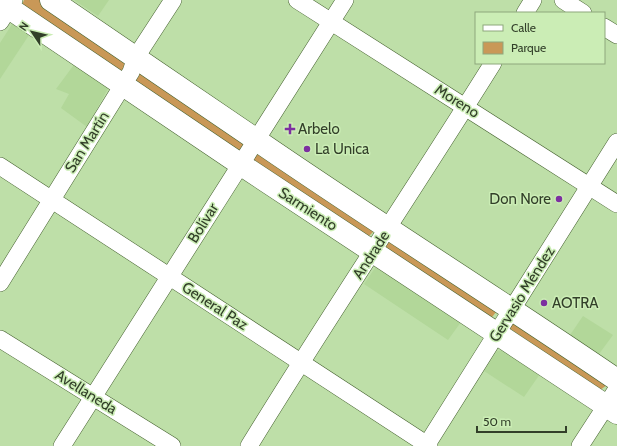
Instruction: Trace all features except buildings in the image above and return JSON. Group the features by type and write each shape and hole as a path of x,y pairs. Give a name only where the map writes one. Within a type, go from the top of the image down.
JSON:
{"main road":[{"name":"Sarmiento","path":"51,0 255,140 513,309 617,380"},
{"name":"Sarmiento","path":"6,8 497,333 613,403"}],"street":[{"name":"San Martín","path":"0,284 130,72 136,57 173,0"},
{"name":"Moreno","path":"297,0 617,204"},
{"name":"Bolívar","path":"62,446 345,0"},
{"path":"526,12 533,0"},
{"path":"563,0 581,12"},
{"path":"605,28 617,35"},
{"name":"Andrade","path":"249,446 301,361 373,252 492,64"},
{"name":"Gervasio Méndez","path":"427,446 617,142"},
{"name":"General Paz","path":"0,166 51,201 301,361 427,446"},
{"name":"Avellaneda","path":"0,339 94,396 172,446"},
{"path":"580,446 613,403"}],"shaded area":[{"path":"74,0 109,0 98,16"},
{"path":"16,18 33,29 0,79 0,43"},
{"path":"76,62 111,83 87,127 61,108 69,94 56,89"},
{"path":"377,265 461,322 448,340 364,284"},
{"path":"583,316 613,335 599,354 570,335"},
{"path":"503,350 540,374 524,397 484,371 497,351"}],"green space":[{"path":"24,0 41,0 128,60 122,73 22,5"},
{"path":"140,72 245,142 239,152 135,87 134,78"},
{"path":"256,152 374,231 367,238 251,160"},
{"path":"389,241 496,312 492,317 387,255 385,246"},
{"path":"513,322 607,385 600,390 509,328"}],"place":[{"name":"Arbelo","path":"290,129"},
{"name":"La Unica","path":"307,149"},
{"name":"Don Nore","path":"559,199"},
{"name":"AOTRA","path":"544,303"}]}
